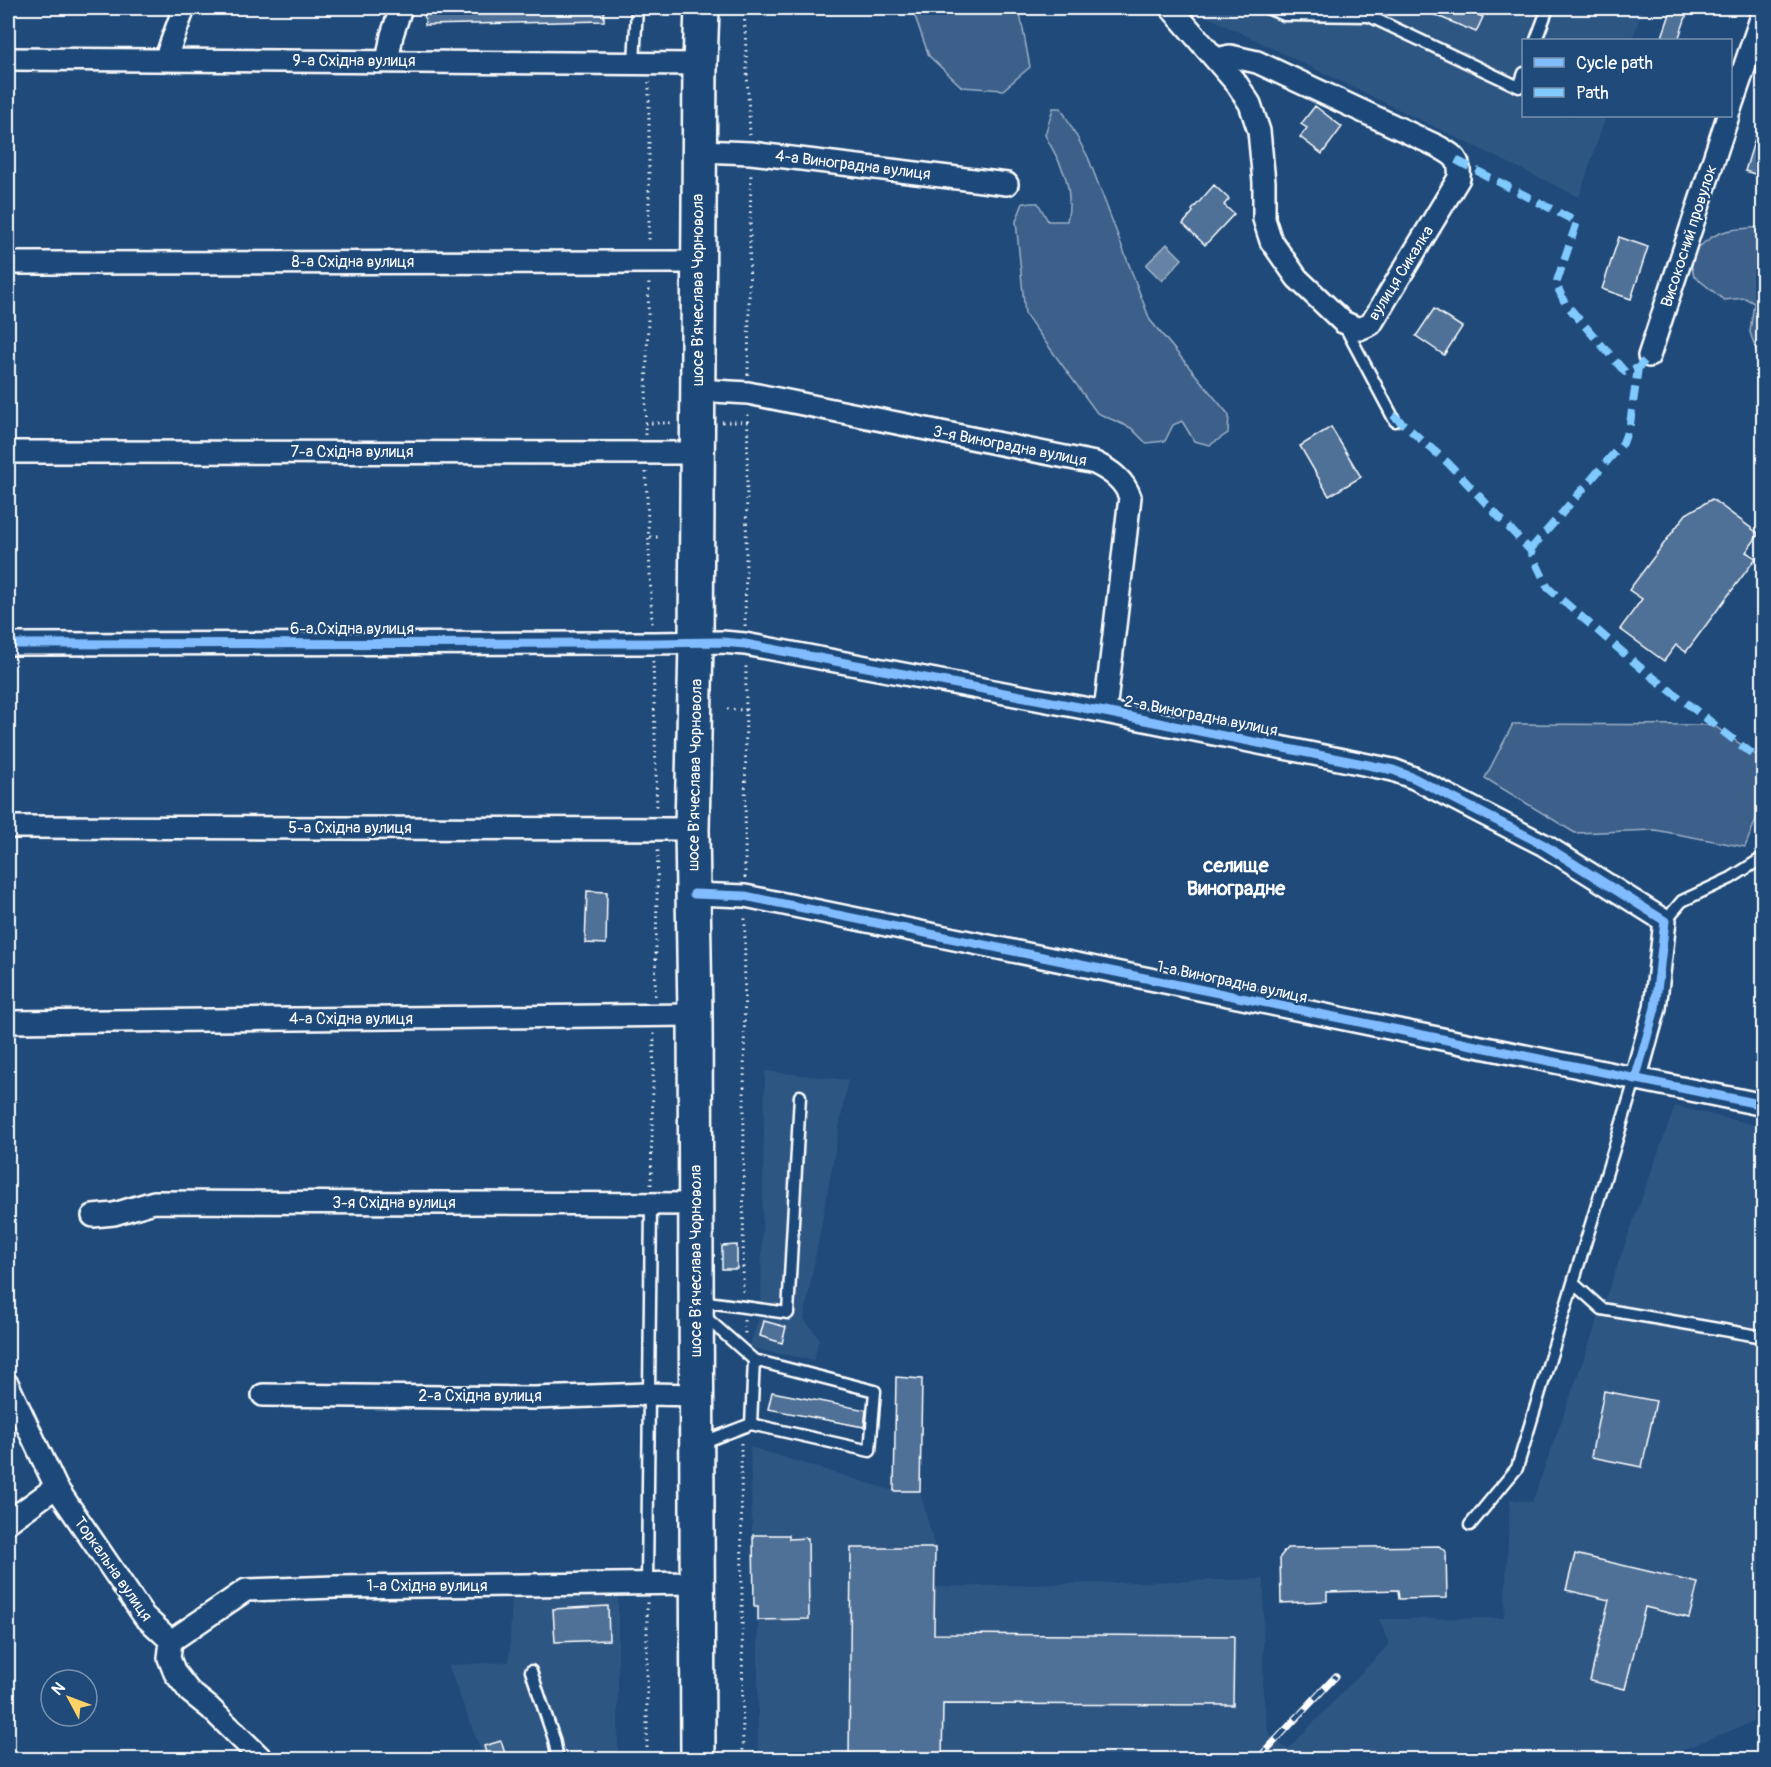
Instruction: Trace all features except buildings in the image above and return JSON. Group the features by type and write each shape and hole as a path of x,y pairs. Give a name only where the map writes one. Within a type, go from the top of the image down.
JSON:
{"main road":[{"name":"шосе В'ячеслава Чорновола","path":"698,1760 699,1583 692,829 702,8"}],"street":[{"path":"165,60 184,8"},
{"path":"387,62 392,35 401,8"},
{"name":"вулиця Сикалка","path":"1171,8 1217,59 1250,104 1259,131 1264,182 1264,219 1271,241 1297,278 1343,322 1359,329 1371,324 1459,178 1460,166 1453,155 1437,146 1257,62 1230,56 1217,59"},
{"path":"1732,106 1764,10"},
{"name":"9-а Східна вулиця","path":"8,59 700,64"},
{"name":"Високосний провулок","path":"1649,356 1728,117"},
{"name":"4-а Виноградна вулиця","path":"699,151 751,153 1007,184"},
{"name":"8-а Східна вулиця","path":"8,262 699,262"},
{"name":"3-я Виноградна вулиця","path":"697,390 748,393 1095,463 1108,470 1126,486 1130,497 1105,712"},
{"name":"7-а Східна вулиця","path":"8,452 697,453"},
{"name":"2-а Виноградна вулиця","path":"696,642 745,644 1105,712 1393,771 1414,778 1544,845 1665,921"},
{"name":"6-а Східна вулиця","path":"8,644 696,642"},
{"name":"5-а Східна вулиця","path":"8,827 692,829"},
{"name":"1-а Виноградна вулиця","path":"694,894 745,896 1764,1105"},
{"path":"1635,1080 1655,1008 1665,921"},
{"name":"4-а Східна вулиця","path":"8,1022 695,1015"},
{"name":"3-я Східна вулиця","path":"93,1216 114,1214 154,1202 696,1204"},
{"name":"Торкальна вулиця","path":"8,1385 56,1487 144,1616 171,1641"},
{"name":"2-а Східна вулиця","path":"262,1395 534,1398 648,1394 697,1395"},
{"path":"8,1522 56,1487"},
{"name":"1-а Східна вулиця","path":"171,1641 246,1590 647,1582 699,1583"},
{"path":"171,1641 169,1658 175,1673 190,1692 210,1708 263,1760"}],"lane":[{"path":"637,8 642,63"},
{"path":"1267,8 1284,15 1369,16 1519,87 1522,79"},
{"path":"1536,39 1548,8"},
{"path":"1343,322 1395,422"},
{"path":"1665,921 1682,901 1731,878 1764,857"},
{"path":"1470,1525 1517,1468 1635,1080"},
{"path":"697,1305 743,1306 788,1313 800,1096"},
{"path":"647,1582 651,1205"},
{"path":"1573,1282 1602,1309 1764,1337"},
{"path":"697,1305 750,1356 875,1391 870,1451 747,1425 698,1444"},
{"path":"747,1425 750,1356"},
{"path":"531,1671 554,1739 558,1760"}],"path":[{"path":"744,8 751,153 745,644 743,1306 750,1356"},
{"path":"642,63 649,262"},
{"path":"717,422 748,422"},
{"path":"645,423 680,423"},
{"path":"650,537 660,537"},
{"path":"727,710 746,710"},
{"path":"651,1205 655,1016"},
{"path":"743,1760 741,1446 747,1425"},
{"path":"647,1582 647,1760"}],"shaded area":[{"path":"912,8 1019,8 1030,67 1003,90 962,87 929,56"},
{"path":"1189,8 1643,8 1632,39 1522,39 1522,117 1606,117 1579,197"},
{"path":"1053,108 1061,108 1088,157 1150,320 1229,415 1228,433 1210,445 1194,441 1182,421 1173,425 1165,441 1146,443 1131,428 1097,413 1025,314 1016,221 1023,203 1038,203 1048,221 1067,221 1069,208 1065,176 1045,135"},
{"path":"1763,227 1763,355 1757,353 1750,332 1754,303 1745,298 1724,300 1694,276 1689,257 1707,240 1722,232"},
{"path":"1167,244 1182,259 1162,281 1146,265"},
{"path":"1513,724 1713,725 1763,760 1763,802 1745,847 1655,830 1575,833 1485,778"},
{"path":"765,1071 848,1080 804,1319 819,1338 814,1360 749,1348 759,1318 761,1299"},
{"path":"1675,1106 1763,1127 1763,1718 1658,1759 758,1759 758,1607 754,1606 750,1447 894,1491 920,1491 935,1548 935,1587 1264,1579 1263,1692 1268,1732 1287,1750 1389,1644 1379,1619 1504,1618 1510,1499 1532,1502"},
{"path":"618,1593 618,1759 484,1759 448,1665 509,1662 512,1595"}],"railway":[{"path":"1257,1760 1336,1676"}],"marked path":[{"path":"1456,160 1577,222 1556,284 1565,303 1625,372 1638,368 1649,356"},
{"path":"1530,550 1623,443 1630,424 1638,368"},
{"path":"1393,415 1448,463 1530,550 1548,588 1641,668 1764,763"}],"cycle path":[{"path":"8,644 722,642 745,644 1105,712 1393,770 1414,778 1544,845 1665,921 1655,1008 1635,1080"},
{"path":"694,894 745,896 1764,1105"}],"district":[{"name":"селище Виноградне","path":"1236,876"}]}
